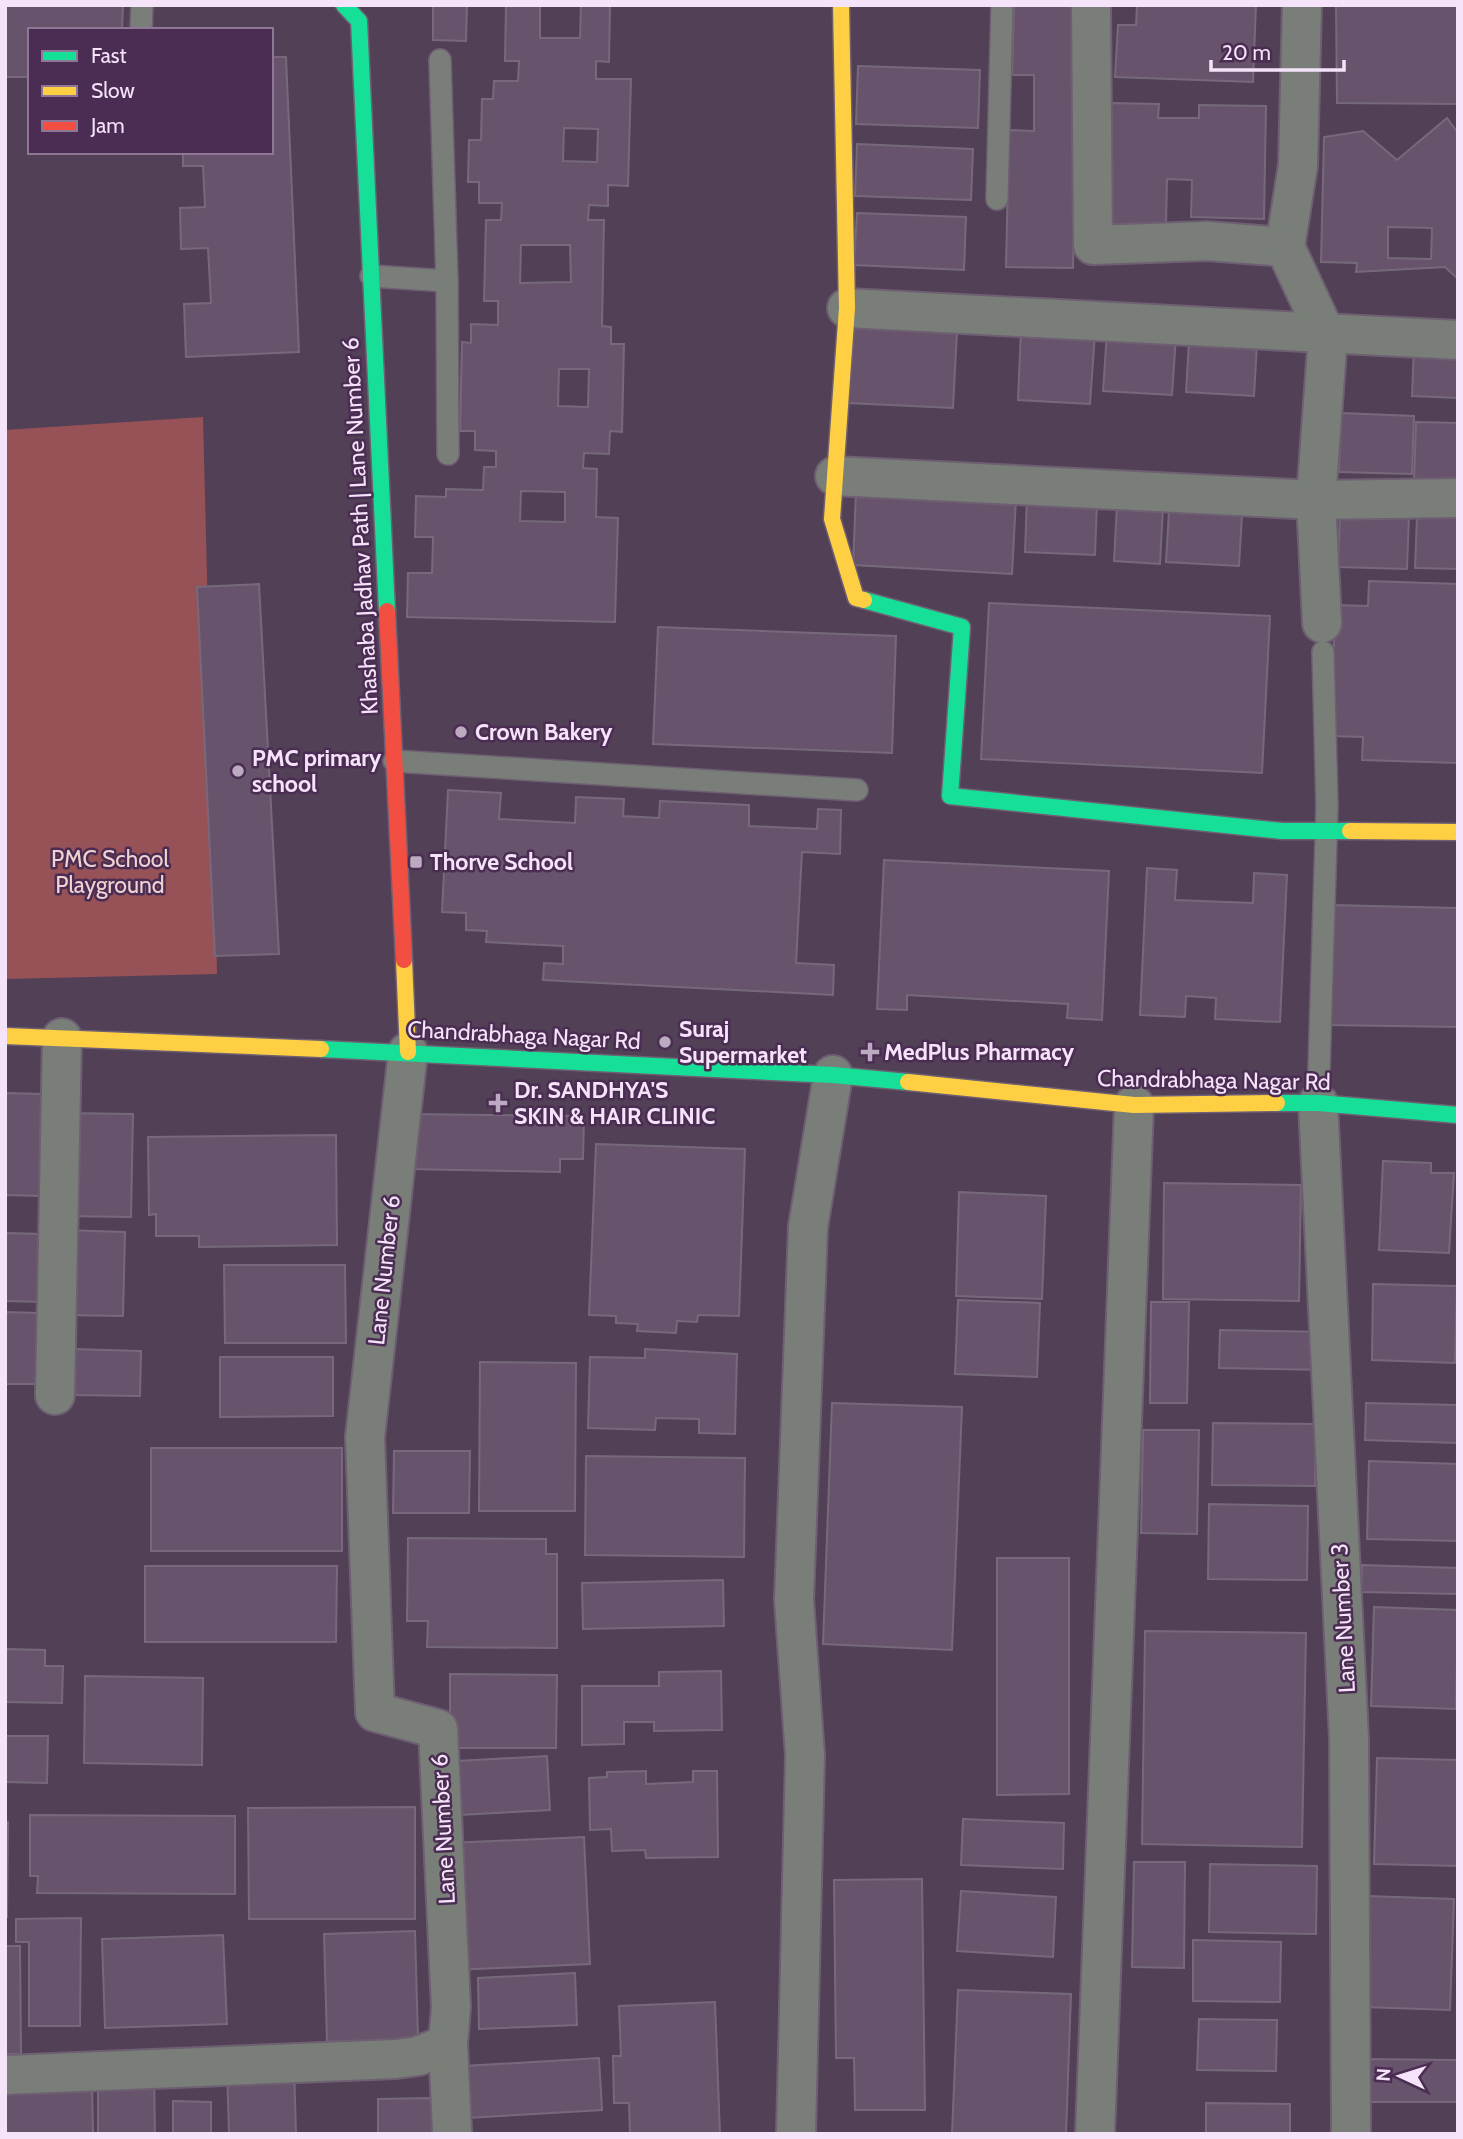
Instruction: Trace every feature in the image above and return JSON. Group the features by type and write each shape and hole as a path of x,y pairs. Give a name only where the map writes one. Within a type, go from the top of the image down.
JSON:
{"street":[{"name":"Khashaba Jadhav Path | Lane Number 6","path":"344,5 359,21 408,1052"},
{"path":"841,5 847,308 832,519 856,598 962,627 950,796 1282,831 1458,832"},
{"path":"1091,5 1093,245 1207,242 1285,247"},
{"path":"1302,5 1298,165 1285,247 1325,333 1328,334 1316,500 1322,638"},
{"path":"847,308 1458,340"},
{"path":"835,476 1316,500 1458,498"},
{"name":"Chandrabhaga Nagar Rd","path":"5,1036 408,1052 833,1075 1134,1105 1318,1103 1458,1115"},
{"path":"55,1395 62,1038"},
{"name":"Lane Number 6","path":"408,1052 365,1437 375,1712 438,1729 452,2007 448,2044"},
{"path":"796,2134 805,1756 794,1600 808,1227 833,1075"},
{"name":"Lane Number 3","path":"1318,1103 1349,1739 1351,2134"},
{"path":"1095,2134 1134,1105"},
{"path":"5,2075 396,2059 418,2056 448,2044 452,2130"}],"lane":[{"path":"141,28 142,5"},
{"path":"997,199 1002,5"},
{"path":"440,60 447,281 448,454"},
{"path":"371,276 447,281"},
{"path":"1318,1103 1327,806 1322,638"},
{"path":"394,761 857,789"}],"green space":[{"name":"PMC School Playground","path":"203,417 217,974 5,979 5,430"}],"building":[{"path":"5,5 123,5 122,28 28,28 28,77 5,77"},
{"path":"433,5 467,5 466,41 433,40"},
{"path":"506,5 540,5 540,38 580,38 581,5 610,5 609,62 596,61 596,79 631,79 628,186 608,185 608,206 589,205 588,220 604,220 602,326 611,327 611,344 624,344 622,432 610,431 609,454 584,453 583,468 597,469 596,517 618,518 615,622 407,617 408,573 432,573 433,537 415,537 416,496 446,497 446,489 483,490 484,467 496,467 496,451 475,450 475,431 460,431 462,342 471,343 471,324 498,325 498,301 484,301 486,220 501,220 502,203 479,203 479,182 468,182 469,140 481,140 482,99 493,99 494,81 518,81 519,61 505,61","holes":["564,128 598,129 597,162 563,161","521,245 570,245 571,282 520,283","559,369 589,369 588,407 558,406","521,491 565,492 565,522 520,521"]},
{"path":"1014,5 1078,5 1073,268 1006,267 1009,130 1034,131 1034,75 1012,75"},
{"path":"1137,5 1256,5 1253,82 1115,77 1118,25 1136,25"},
{"path":"1336,5 1458,5 1458,104 1337,103"},
{"path":"273,57 286,57 299,352 186,357 184,304 211,303 208,248 181,249 180,208 205,207 203,166 183,166 183,154 273,154"},
{"path":"858,66 980,70 978,128 856,124"},
{"path":"1111,103 1159,104 1158,118 1199,118 1199,105 1266,106 1264,219 1191,217 1192,180 1167,179 1166,225 1109,224"},
{"path":"1447,118 1458,133 1458,279 1445,267 1356,272 1357,263 1321,262 1324,137 1363,131 1397,160","holes":["1388,227 1432,228 1431,259 1388,258"]},
{"path":"857,144 973,149 971,200 855,196"},
{"path":"857,213 966,217 964,270 854,265"},
{"path":"852,326 957,331 953,408 848,403"},
{"path":"1021,329 1095,333 1090,404 1018,400"},
{"path":"1107,332 1176,336 1172,395 1103,391"},
{"path":"1189,341 1257,344 1254,396 1186,392"},
{"path":"1414,344 1458,346 1458,398 1412,396"},
{"path":"1341,413 1414,416 1412,474 1339,472"},
{"path":"1416,422 1458,423 1458,481 1414,480"},
{"path":"856,492 1016,499 1012,574 853,565"},
{"path":"1170,494 1243,497 1239,566 1166,562"},
{"path":"1027,497 1097,501 1095,555 1025,552"},
{"path":"1117,504 1163,506 1160,564 1114,561"},
{"path":"1340,513 1409,515 1407,569 1338,567"},
{"path":"1417,516 1458,517 1458,569 1415,568"},
{"path":"1369,581 1458,584 1458,763 1362,760 1363,737 1331,736 1335,605 1368,606"},
{"name":"PMC primary school","path":"259,584 279,954 215,956 197,587"},
{"path":"989,603 1270,616 1262,773 981,759"},
{"path":"658,627 896,636 892,753 653,744"},
{"path":"448,790 501,793 499,819 575,823 576,797 624,799 623,816 659,818 660,801 749,805 749,826 817,829 818,809 841,810 840,854 802,852 796,963 834,965 833,995 543,980 544,963 563,964 563,946 486,942 487,931 466,930 466,913 442,912"},
{"path":"884,860 1109,871 1102,1020 1067,1018 1068,1004 907,995 907,1010 877,1009"},
{"path":"1147,868 1177,870 1175,900 1253,903 1254,873 1287,875 1280,1022 1215,1019 1216,998 1186,996 1185,1017 1140,1015"},
{"path":"1331,905 1458,908 1458,1027 1328,1025"},
{"path":"5,1093 43,1094 41,1196 5,1195"},
{"path":"63,1113 133,1114 131,1217 61,1216"},
{"path":"407,1114 584,1116 583,1159 560,1159 560,1172 406,1169"},
{"path":"336,1135 337,1245 199,1247 199,1236 156,1236 156,1214 149,1215 148,1137"},
{"path":"596,1144 745,1149 739,1316 698,1315 697,1322 677,1321 676,1333 637,1331 638,1324 616,1323 616,1316 589,1315"},
{"path":"1383,1161 1431,1163 1431,1173 1454,1173 1449,1253 1379,1250"},
{"path":"1164,1183 1301,1185 1299,1301 1163,1299"},
{"path":"959,1192 1046,1196 1042,1299 956,1296"},
{"path":"63,1230 125,1232 123,1316 62,1315"},
{"path":"5,1233 44,1234 43,1302 5,1301"},
{"path":"224,1265 345,1265 346,1343 225,1343"},
{"path":"1373,1284 1457,1286 1455,1363 1372,1360"},
{"path":"958,1300 1040,1303 1037,1377 955,1374"},
{"path":"1151,1302 1189,1302 1187,1403 1150,1403"},
{"path":"5,1312 38,1313 38,1384 5,1384"},
{"path":"1220,1330 1329,1332 1328,1370 1219,1368"},
{"path":"72,1349 141,1351 140,1396 71,1395"},
{"path":"645,1349 737,1354 735,1434 699,1433 699,1419 656,1418 655,1430 588,1428 590,1357 645,1358"},
{"path":"220,1357 333,1357 333,1416 220,1417"},
{"path":"480,1362 576,1363 575,1511 479,1511"},
{"path":"832,1403 962,1407 952,1650 823,1644"},
{"path":"1366,1403 1458,1405 1458,1443 1365,1440"},
{"path":"1213,1423 1316,1424 1315,1486 1212,1485"},
{"path":"1143,1430 1199,1430 1197,1534 1141,1533"},
{"path":"151,1448 342,1448 342,1551 151,1551"},
{"path":"394,1451 470,1451 469,1513 393,1513"},
{"path":"586,1456 745,1458 744,1557 585,1555"},
{"path":"1369,1461 1458,1464 1458,1541 1367,1539"},
{"path":"1209,1504 1308,1506 1307,1580 1208,1579"},
{"path":"408,1538 546,1539 546,1554 557,1554 557,1648 427,1647 428,1621 407,1621"},
{"path":"997,1558 1069,1558 1069,1794 997,1795"},
{"path":"1362,1565 1458,1568 1458,1594 1361,1592"},
{"path":"145,1566 337,1566 336,1642 145,1642"},
{"path":"723,1580 724,1626 583,1629 582,1583"},
{"path":"1374,1607 1458,1610 1456,1709 1371,1706"},
{"path":"1145,1631 1306,1633 1302,1847 1142,1844"},
{"path":"5,1649 45,1650 45,1666 63,1666 62,1703 5,1702"},
{"path":"721,1671 722,1730 654,1731 654,1722 624,1722 624,1744 582,1745 582,1686 659,1686 659,1672"},
{"path":"450,1674 557,1675 556,1748 450,1748"},
{"path":"85,1676 203,1678 202,1765 84,1763"},
{"path":"5,1736 48,1736 47,1783 5,1782"},
{"path":"547,1756 550,1810 460,1815 457,1761"},
{"path":"1377,1758 1458,1760 1458,1866 1374,1864"},
{"path":"646,1771 646,1784 693,1782 693,1771 717,1771 718,1857 646,1858 645,1850 612,1851 611,1829 590,1830 589,1778 607,1777 607,1772"},
{"path":"415,1807 415,1919 249,1919 248,1808"},
{"path":"30,1815 235,1816 235,1894 37,1893 38,1876 30,1876"},
{"path":"963,1819 1064,1823 1063,1869 961,1865"},
{"path":"5,1822 8,1822 7,1917 5,1917"},
{"path":"584,1837 590,1964 455,1970 449,1843"},
{"path":"1134,1862 1185,1862 1184,1968 1132,1967"},
{"path":"1210,1864 1317,1866 1316,1934 1209,1932"},
{"path":"922,1879 925,2110 855,2110 854,2058 836,2058 834,1880"},
{"path":"961,1891 1056,1897 1053,1957 957,1951"},
{"path":"1367,1896 1454,1899 1450,2010 1363,2007"},
{"path":"81,1918 80,2026 29,2026 29,1942 16,1942 16,1919"},
{"path":"415,1931 418,2039 327,2042 324,1934"},
{"path":"223,1935 227,2024 105,2028 102,1939"},
{"path":"1193,1940 1281,1942 1280,2002 1193,2001"},
{"path":"5,1946 20,1946 21,2054 5,2054"},
{"path":"575,1973 577,2025 479,2029 478,1978"},
{"path":"958,1990 1071,1994 1066,2134 952,2134"},
{"path":"715,2002 720,2134 630,2134 629,2103 614,2103 613,2056 621,2056 619,2006"},
{"path":"1199,2019 1277,2020 1276,2071 1197,2070"},
{"path":"599,2058 602,2110 467,2118 464,2066"},
{"path":"1362,2059 1458,2060 1458,2102 1362,2102"},
{"path":"294,2066 296,2134 229,2133 227,2068"},
{"path":"154,2078 155,2134 98,2134 98,2079"},
{"path":"92,2082 93,2134 5,2134 5,2084"},
{"path":"432,2098 432,2134 378,2134 378,2099"},
{"path":"173,2101 211,2102 211,2134 173,2134"},
{"path":"1206,2103 1290,2104 1290,2134 1206,2134"}],"traffic: fast":[{"path":"344,5 359,21 387,611"},
{"path":"864,600 962,627 950,796 1282,831 1350,831"},
{"path":"321,1049 833,1075 908,1082"},
{"path":"1277,1103 1318,1103 1458,1115"}],"traffic: slow":[{"path":"841,5 847,308 832,519 856,598 864,600"},
{"path":"1350,831 1458,832"},
{"path":"404,960 408,1052"},
{"path":"5,1036 321,1049"},
{"path":"908,1082 1134,1105 1277,1103"}],"traffic: jam":[{"path":"387,611 404,960"}],"place":[{"name":"Crown Bakery","path":"461,732"},
{"name":"PMC primary school","path":"238,771"},
{"name":"Thorve School","path":"416,862"},
{"name":"Suraj Supermarket","path":"665,1042"},
{"name":"MedPlus Pharmacy","path":"870,1052"},
{"name":"Dr. SANDHYA'S SKIN & HAIR CLINIC","path":"498,1103"}]}
